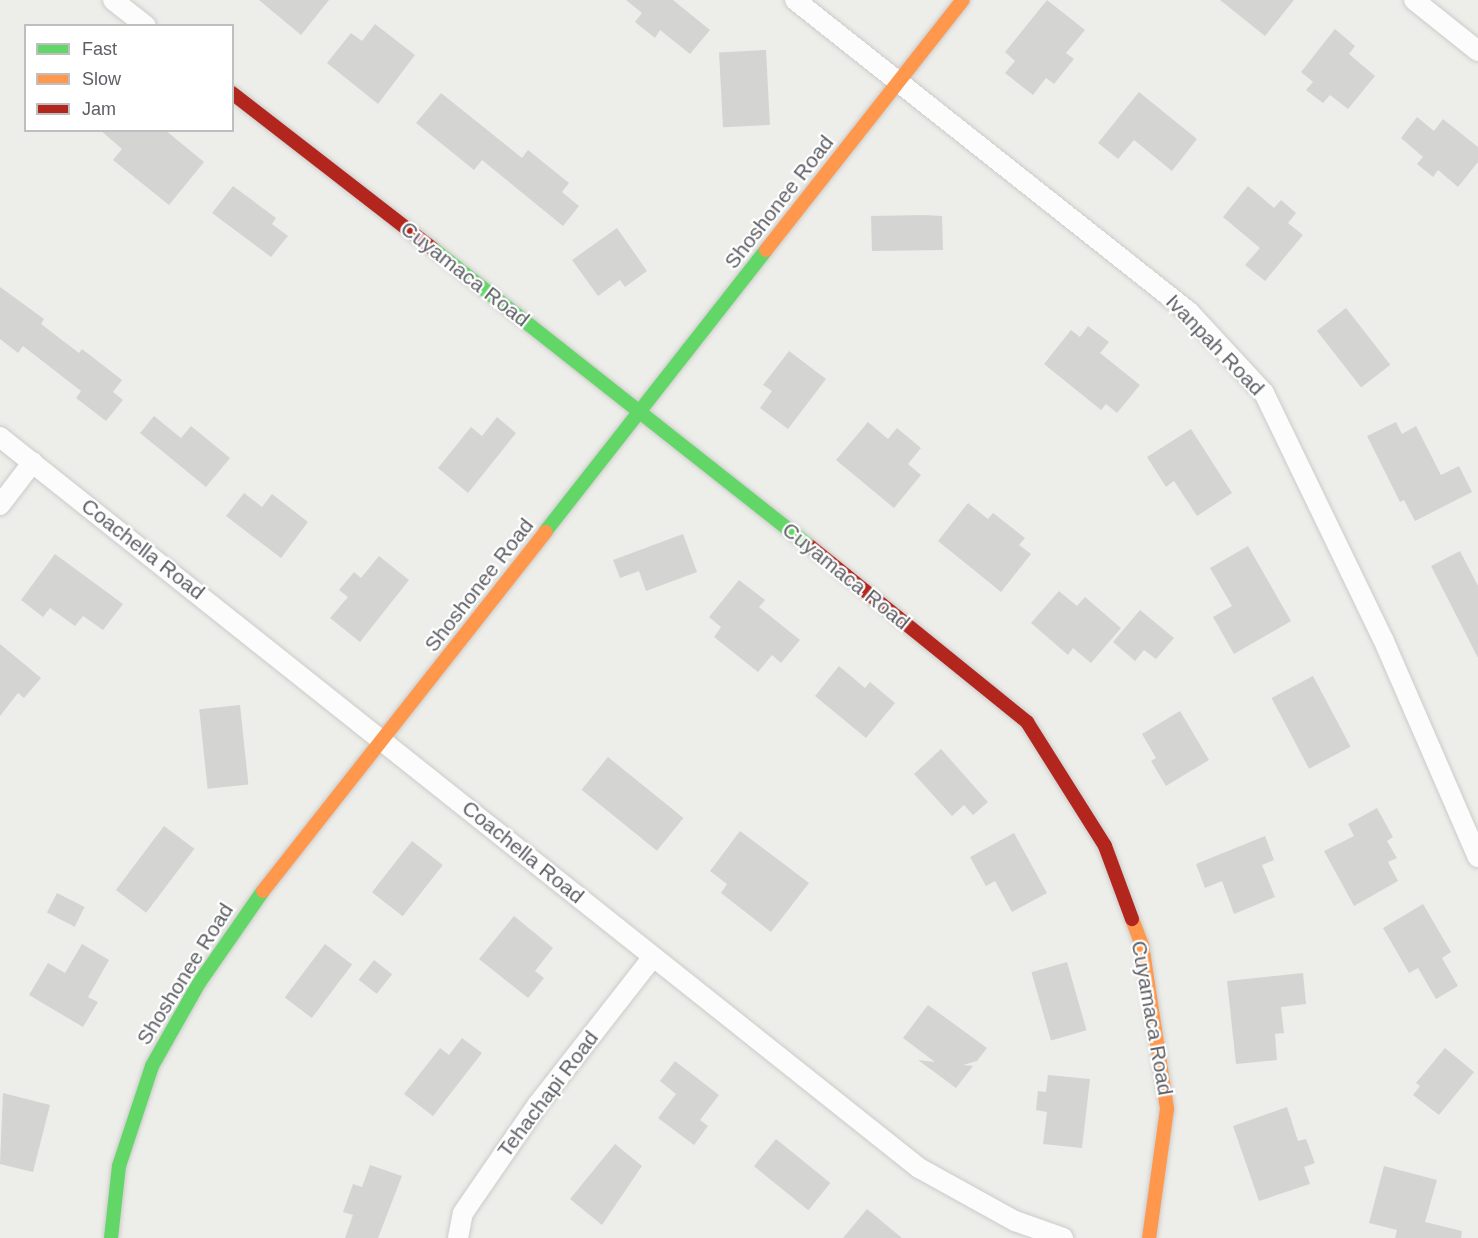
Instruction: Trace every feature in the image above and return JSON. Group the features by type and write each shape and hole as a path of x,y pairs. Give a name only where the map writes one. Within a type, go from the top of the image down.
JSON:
{"street":[{"path":"113,0 143,24"},
{"name":"Ivanpah Road","path":"795,0 1189,312 1264,393 1383,639 1478,857"},
{"name":"Shoshonee Road","path":"111,1238 119,1166 152,1066 200,983 255,902 963,0"},
{"path":"1414,0 1478,51"},
{"name":"Cuyamaca Road","path":"234,95 642,411 1027,722 1105,846 1142,945 1167,1109 1149,1238"},
{"name":"Coachella Road","path":"0,437 384,739 652,958 919,1168 1015,1221 1064,1238"},
{"path":"0,505 33,462"},
{"name":"Tehachapi Road","path":"458,1238 463,1213 538,1104 652,958"}],"building":[{"path":"259,0 329,0 301,35"},
{"path":"626,0 673,0 710,30 690,54 660,30 655,38 635,22 642,13"},
{"path":"1047,0 1085,30 1066,53 1074,59 1054,84 1046,78 1033,95 1005,73 1015,61 1005,52"},
{"path":"1220,0 1294,0 1265,36"},
{"path":"375,24 415,55 378,104 327,63 351,33 362,41"},
{"path":"1335,29 1355,46 1349,54 1375,76 1348,109 1330,95 1323,103 1306,90 1313,82 1301,72"},
{"path":"766,50 770,125 723,127 719,52"},
{"path":"1139,92 1197,139 1172,171 1134,140 1118,159 1098,143"},
{"path":"441,93 522,158 528,150 569,183 562,192 579,206 563,226 482,160 474,170 416,123"},
{"path":"1417,117 1434,131 1443,119 1478,147 1478,162 1458,187 1438,170 1433,177 1417,164 1423,157 1401,138"},
{"path":"102,132 167,132 204,162 169,205 113,160 122,149"},
{"path":"233,186 276,218 272,224 288,236 271,257 212,213"},
{"path":"1248,186 1274,208 1281,200 1296,213 1288,223 1303,235 1265,281 1245,265 1260,248 1223,217"},
{"path":"871,216 942,216 943,250 872,251"},
{"path":"617,228 647,271 625,287 620,280 598,296 572,260"},
{"path":"0,287 44,319 41,324 79,353 82,349 122,380 113,392 123,400 106,421 76,398 81,391 23,346 18,353 0,339"},
{"path":"1346,308 1390,365 1361,388 1317,331"},
{"path":"1088,326 1109,342 1100,353 1140,385 1117,413 1106,404 1101,410 1044,364 1071,330 1080,337"},
{"path":"789,351 826,379 788,429 760,408 772,391 763,385"},
{"path":"154,416 181,438 191,426 230,458 206,487 140,433"},
{"path":"497,417 516,433 468,493 438,468 471,427 482,436"},
{"path":"868,422 888,439 897,428 921,448 908,464 921,475 894,508 836,460"},
{"path":"1396,422 1402,434 1416,426 1441,475 1459,466 1472,492 1415,521 1404,500 1400,502 1367,436"},
{"path":"1191,429 1232,493 1197,516 1174,481 1166,487 1147,457"},
{"path":"244,493 262,507 272,494 308,522 281,558 226,516"},
{"path":"968,503 988,519 993,513 1025,538 1019,545 1031,554 1001,592 938,541"},
{"path":"683,534 697,572 646,591 639,571 620,578 613,560"},
{"path":"1248,546 1291,621 1234,654 1213,617 1232,606 1210,568"},
{"path":"1460,551 1478,586 1478,658 1431,566"},
{"path":"55,554 123,604 103,630 83,616 75,626 50,608 43,617 21,600"},
{"path":"379,556 409,580 360,642 330,618 348,597 339,590 354,572 361,578"},
{"path":"739,580 765,600 759,607 800,640 781,663 772,655 758,672 714,637 721,627 709,617"},
{"path":"1059,591 1077,606 1085,597 1121,628 1091,663 1073,648 1068,655 1031,623"},
{"path":"1140,610 1174,638 1156,659 1144,650 1135,661 1113,642"},
{"path":"0,644 41,678 24,698 18,693 0,716"},
{"path":"839,666 865,688 870,682 895,703 866,738 815,696"},
{"path":"1313,676 1351,747 1309,769 1272,698"},
{"path":"240,705 248,785 208,789 199,709"},
{"path":"1180,711 1209,760 1166,786 1151,761 1156,758 1142,734"},
{"path":"941,749 988,802 973,815 964,805 952,816 914,774"},
{"path":"608,757 683,818 657,851 582,790"},
{"path":"1377,808 1393,837 1387,841 1397,858 1388,862 1398,881 1354,906 1324,851 1354,836 1348,824"},
{"path":"164,826 194,849 146,913 116,890"},
{"path":"740,831 809,883 771,932 721,893 727,884 710,871"},
{"path":"1014,833 1047,893 1012,912 995,881 986,886 970,857"},
{"path":"1265,836 1274,860 1262,865 1275,897 1234,914 1222,881 1205,888 1196,864"},
{"path":"412,841 443,865 403,916 372,892"},
{"path":"57,893 85,907 75,927 47,913"},
{"path":"1423,904 1451,952 1442,958 1458,986 1436,999 1418,968 1409,973 1383,928"},
{"path":"514,916 553,948 535,971 544,978 528,998 479,959"},
{"path":"82,944 109,960 88,997 98,1002 83,1027 29,995 48,963 65,973"},
{"path":"325,944 352,964 312,1018 285,998"},
{"path":"374,960 392,974 377,994 359,980"},
{"path":"1067,962 1087,1030 1051,1040 1031,972"},
{"path":"1303,973 1306,1004 1281,1007 1284,1033 1275,1034 1277,1060 1236,1064 1227,981"},
{"path":"928,1005 987,1048 977,1061 963,1065 973,1066 956,1088 918,1060 935,1062 903,1038"},
{"path":"462,1038 482,1053 433,1116 404,1094 440,1048 449,1055"},
{"path":"1445,1048 1474,1072 1439,1115 1413,1095 1420,1086 1416,1083"},
{"path":"675,1061 719,1095 700,1120 708,1126 694,1145 658,1118 676,1094 660,1081"},
{"path":"1048,1075 1090,1079 1082,1148 1043,1144 1047,1112 1036,1110 1038,1091 1046,1092"},
{"path":"3,1093 50,1105 33,1172 0,1164"},
{"path":"1287,1107 1298,1141 1306,1139 1315,1163 1304,1167 1310,1184 1259,1201 1233,1126"},
{"path":"776,1139 830,1183 808,1210 754,1166"},
{"path":"615,1144 642,1166 602,1225 570,1199"},
{"path":"370,1165 402,1176 378,1238 345,1238 353,1215 343,1212 353,1184 362,1187"},
{"path":"1384,1166 1437,1180 1425,1222 1462,1231 1461,1238 1395,1238 1397,1230 1369,1223"},
{"path":"867,1209 902,1238 843,1238"}],"traffic: fast":[{"path":"432,248 811,547"},
{"path":"545,532 766,250"},
{"path":"111,1238 119,1166 152,1066 199,983 263,891"}],"traffic: slow":[{"path":"766,250 963,0"},
{"path":"263,891 545,532"},
{"path":"1132,919 1142,945 1167,1109 1149,1238"}],"traffic: jam":[{"path":"234,95 432,248"},
{"path":"811,547 1027,722 1105,846 1132,919"}]}
